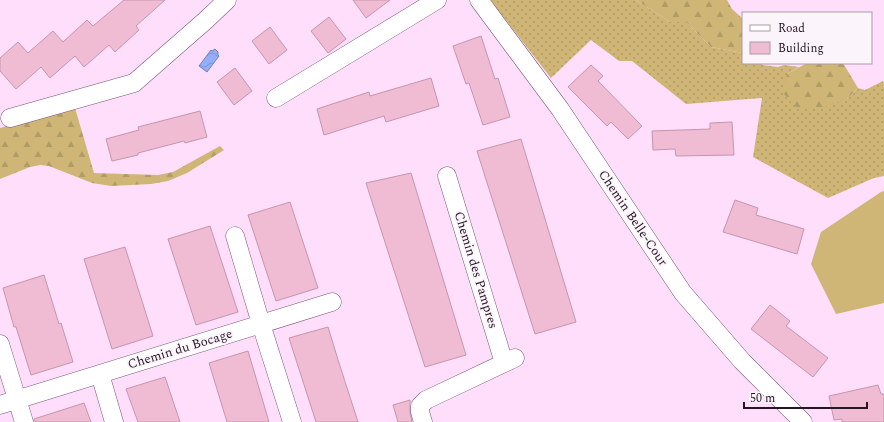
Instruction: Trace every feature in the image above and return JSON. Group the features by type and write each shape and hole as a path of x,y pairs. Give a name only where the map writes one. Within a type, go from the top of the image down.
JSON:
{"street":[{"path":"206,20 208,0"},
{"path":"10,118 134,83 206,20 226,0"},
{"path":"276,98 437,0"},
{"name":"Chemin Belle-Cour","path":"479,0 560,109 683,294 742,361 803,422"},
{"name":"Chemin des Pampres","path":"423,422 420,406 426,400 510,360 447,176"},
{"path":"235,236 292,422"},
{"name":"Chemin du Bocage","path":"8,403 100,374 264,332 332,302"},
{"path":"0,344 8,403 24,422"},
{"path":"100,374 114,422"}],"green space":[{"path":"490,0 636,0 670,22 686,22 711,47 742,53 742,64 762,64 778,67 784,65 799,67 787,74 847,99 858,88 865,90 883,81 884,176 874,178 828,198 753,157 762,98 686,104 632,61 619,61 591,40 551,78"},
{"path":"636,0 727,0 732,9 742,18 742,53 711,47 686,22 670,22"},
{"path":"805,64 844,64 858,88 847,99 822,108 798,109 783,93 787,74"},
{"path":"75,108 94,173 158,175 173,172 220,146 224,150 187,173 168,181 151,184 111,186 92,183 49,166 40,165 30,167 0,179 0,128"},
{"path":"884,191 884,303 836,314 811,264 821,232"}],"water":[{"path":"215,49 219,56 207,72 199,66 211,50 212,51"}],"building":[{"path":"124,0 165,0 136,26 139,30 115,52 109,45 84,67 75,56 50,78 41,67 16,89 0,71 0,58 18,42 28,53 53,31 63,42 87,20 93,26"},
{"path":"353,0 390,0 366,18"},
{"path":"329,17 346,39 328,53 311,31"},
{"path":"270,27 287,50 269,64 252,41"},
{"path":"481,36 495,79 498,78 510,117 483,125 469,83 466,84 453,46"},
{"path":"591,65 603,76 598,81 642,126 628,139 611,122 607,126 568,87"},
{"path":"235,68 252,91 234,105 217,82"},
{"path":"431,78 439,106 386,122 384,116 324,135 317,109 369,92 370,96"},
{"path":"200,111 207,137 185,143 184,141 112,161 106,139 139,130 138,127"},
{"path":"732,122 734,155 676,156 675,149 653,150 652,131 710,129 710,123"},
{"path":"521,139 576,322 535,334 477,151"},
{"path":"411,173 466,355 425,367 366,183"},
{"path":"735,200 758,208 756,215 804,229 797,254 723,232"},
{"path":"290,202 318,288 276,301 248,215"},
{"path":"210,226 238,312 196,325 168,239"},
{"path":"125,247 153,336 112,349 84,259"},
{"path":"44,275 59,324 61,323 73,362 31,375 16,327 14,327 3,288"},
{"path":"770,305 790,321 786,326 828,358 813,377 751,329"},
{"path":"328,327 358,422 316,422 289,338"},
{"path":"248,351 269,422 227,422 209,363"},
{"path":"165,377 180,422 138,422 126,389"},
{"path":"878,385 881,394 884,394 884,422 842,422 842,419 834,420 829,396"},
{"path":"410,400 412,422 398,422 393,405"},
{"path":"84,403 91,422 34,422 34,419"}]}
